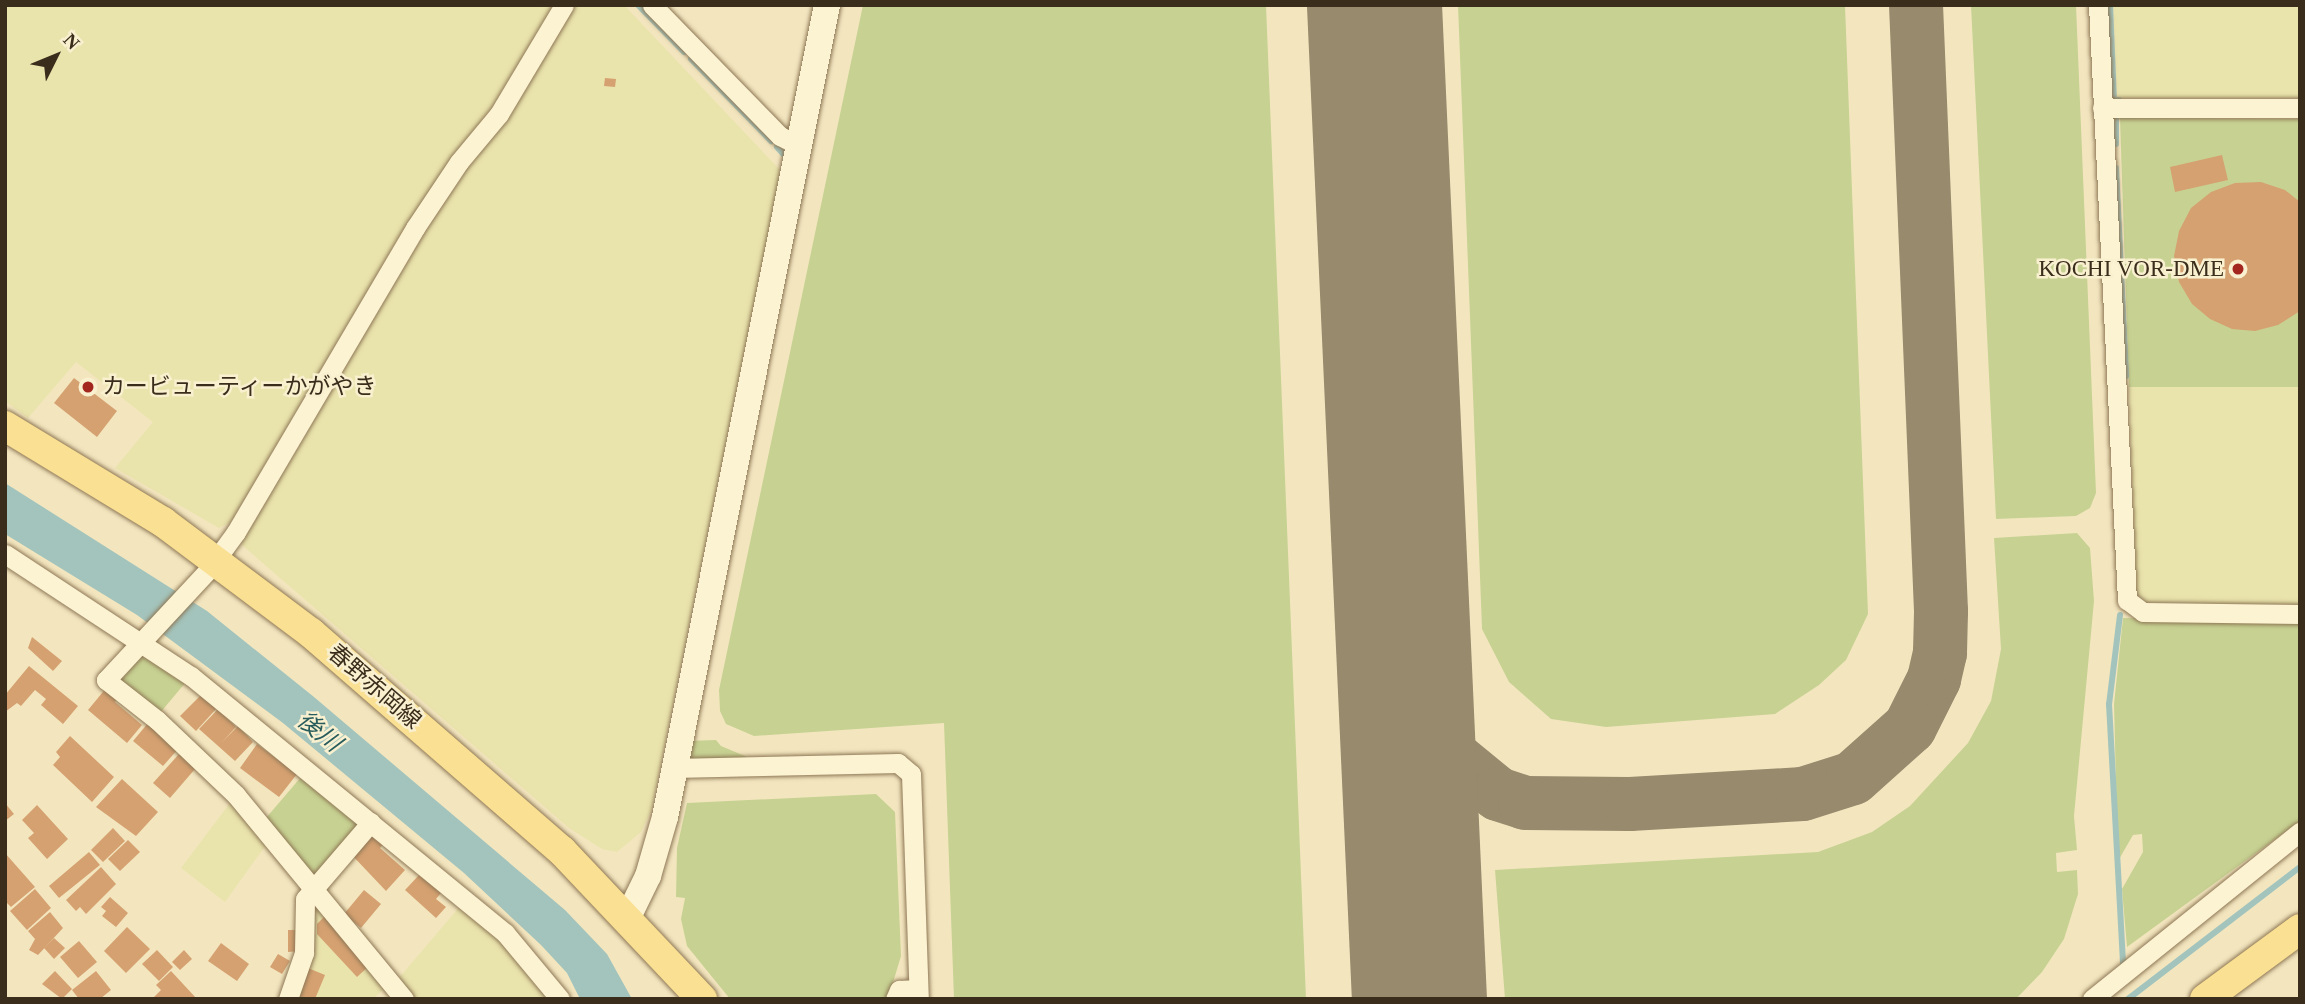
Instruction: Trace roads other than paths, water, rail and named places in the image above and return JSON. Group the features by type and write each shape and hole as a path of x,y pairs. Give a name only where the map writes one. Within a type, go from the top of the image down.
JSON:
{"main road":[{"name":"春野赤岡線","path":"5,426 216,559 311,633 508,802 628,917 702,999"},
{"path":"2205,999 2300,929"}],"street":[{"path":"404,999 236,795 157,720 106,680 216,559 415,228 459,162 499,114 564,5"},
{"path":"652,5 780,135 798,145"},
{"path":"628,917 648,876 673,768 827,5"},
{"path":"2098,5 2127,600 2143,612 2300,614"},
{"path":"2102,108 2300,108"},
{"path":"5,554 139,645 191,676 505,933 560,999"},
{"path":"673,768 898,763 911,774 919,994 900,990 895,999"},
{"path":"288,999 304,953 305,899 311,886 371,822"},
{"path":"2092,999 2300,832"}],"water":[{"name":"後川","path":"5,483 207,611 314,697 565,910 607,954 632,999 580,999 567,973 464,873 283,723 137,615 5,534"}],"waterway":[{"path":"638,5 684,52"},
{"path":"2110,5 2114,100 2119,100"},
{"path":"691,59 771,141"},
{"path":"2116,116 2116,144"},
{"path":"777,147 785,156"},
{"path":"2116,168 2126,376"},
{"path":"2120,615 2109,704 2123,963"},
{"path":"2128,999 2300,867"}],"place":[{"name":"KOCHI VOR-DME","path":"2238,269"},
{"name":"カービューティーかがやき","path":"88,387"}]}
